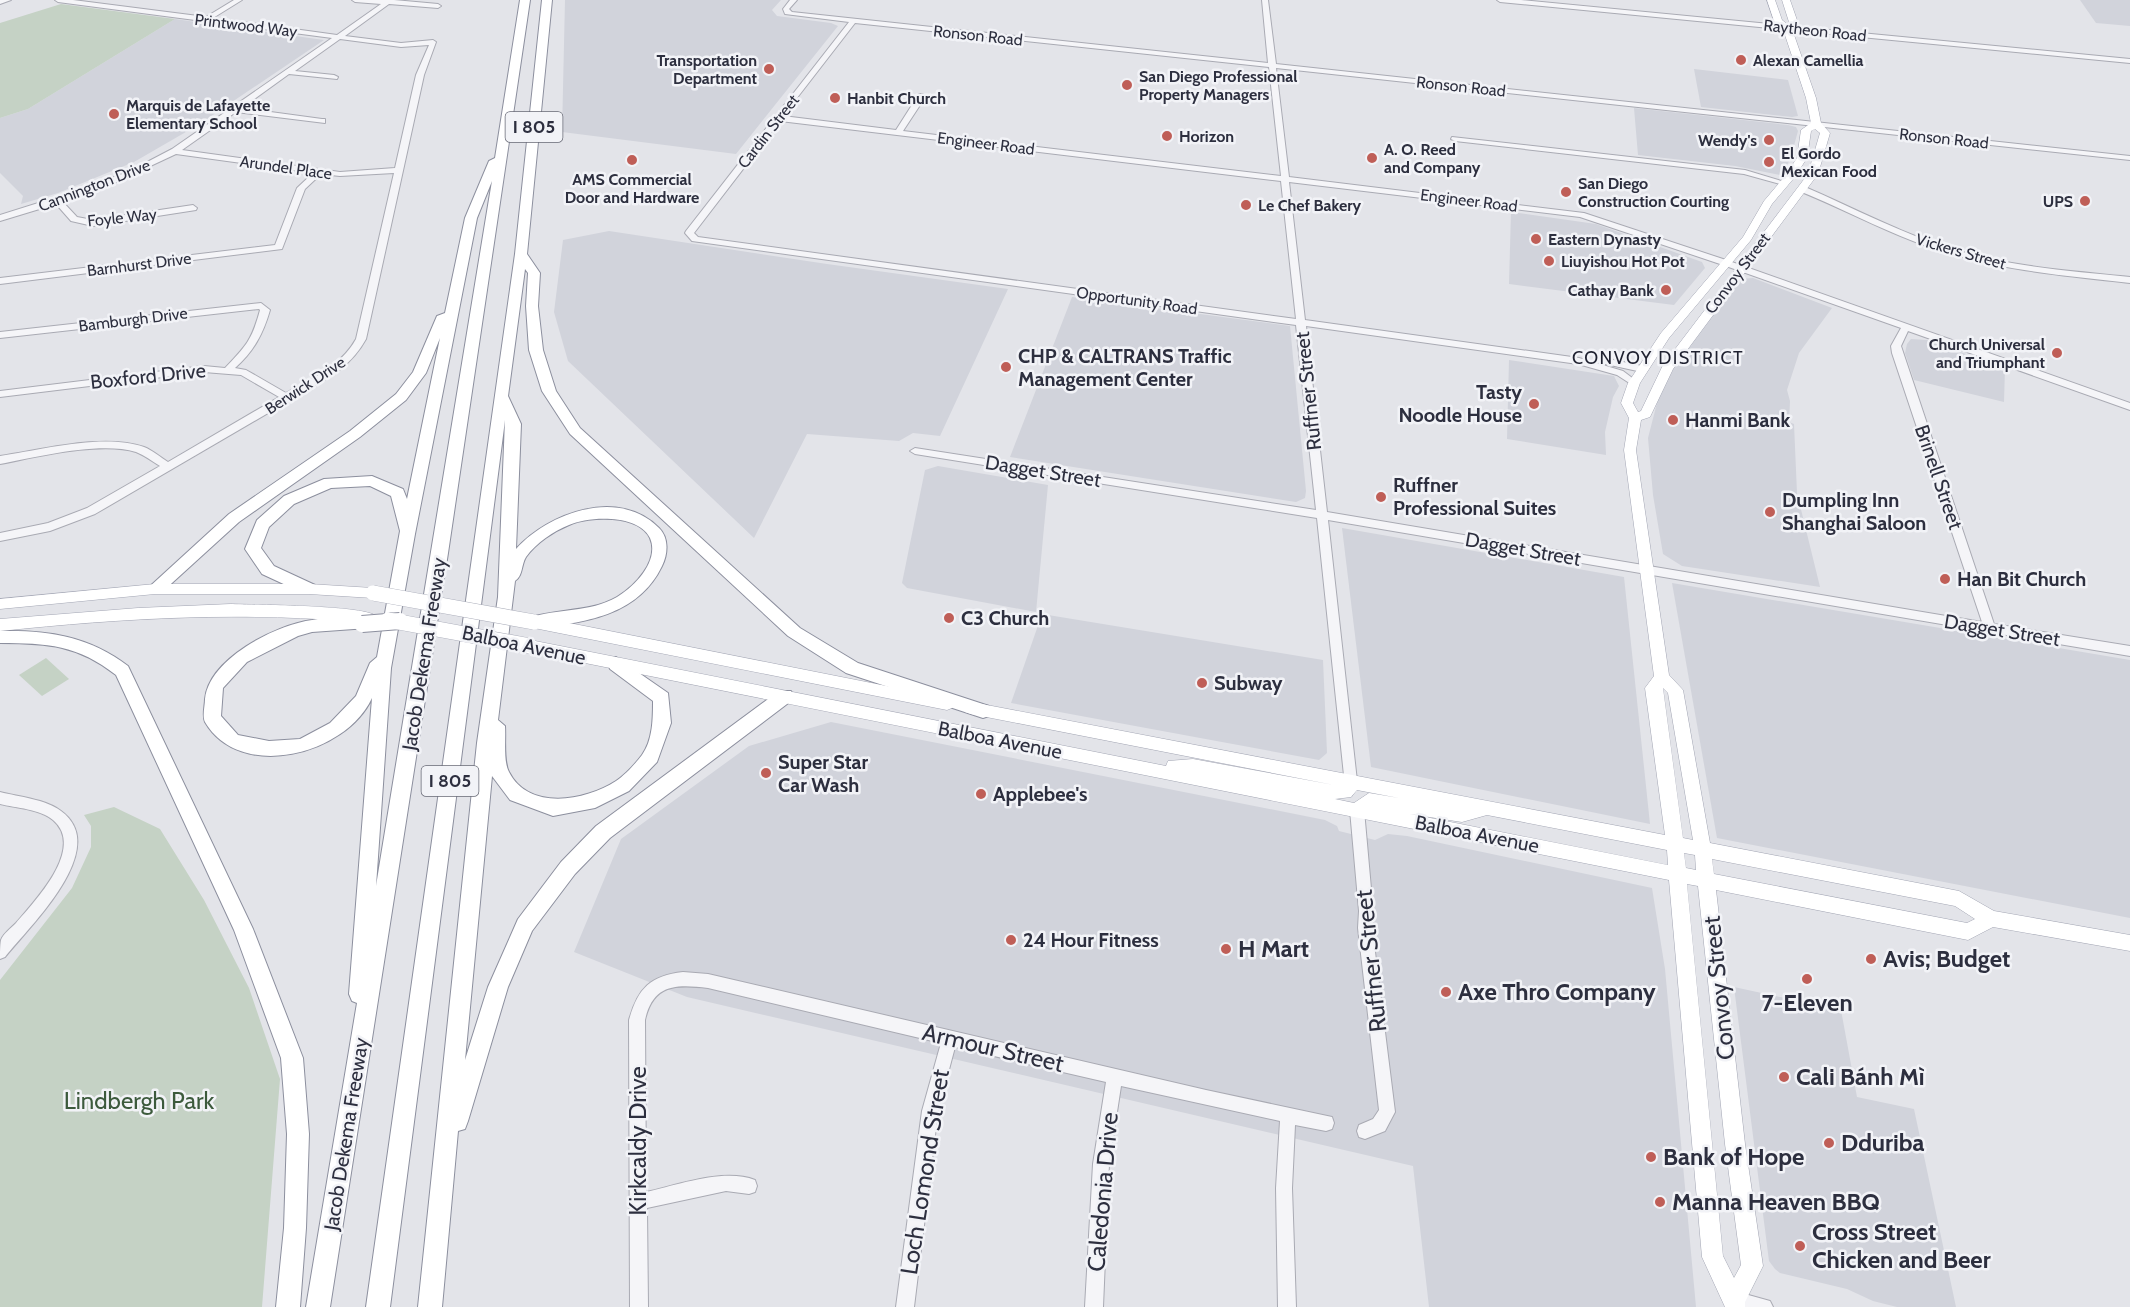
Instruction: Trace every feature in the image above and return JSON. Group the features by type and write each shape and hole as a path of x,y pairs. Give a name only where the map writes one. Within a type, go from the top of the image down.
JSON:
{"highway":[{"name":"Jacob Dekema Freeway","path":"318,1307 525,0"},
{"name":"Jacob Dekema Freeway","path":"378,1307 521,254 547,0"},
{"path":"351,1102 383,668 396,628 407,534 471,218 504,137"},
{"path":"521,254 534,273 532,306 536,350 542,370 549,391 575,431 794,632 852,668 983,711"},
{"path":"155,589 234,518 355,434 401,397 419,373 459,273"},
{"path":"430,1307 447,1156 485,755 506,597 514,424 502,396"},
{"path":"309,589 268,570 253,549 262,524 289,500 329,483 372,481 398,493 407,534"},
{"path":"506,597 519,555 549,526 591,513 631,516 655,533 660,552 654,572 638,591 616,606 592,614 534,622"},
{"path":"366,621 396,628 363,700 336,728 303,746 269,748 233,741 212,718 215,686 241,657 303,628 366,621"},
{"path":"0,637 38,637 87,647 105,656 122,671 243,929 292,1058 298,1134 295,1228 288,1307"},
{"path":"494,696 500,773 516,795 553,808 589,802 623,786 651,757 662,723 663,698 616,664"},
{"path":"447,1156 498,987 525,925 568,868 603,832 785,696"}],"main road":[{"name":"Convoy Street","path":"1735,1303 1752,1266 1735,1144 1707,882 1675,690 1662,678 1630,450 1641,416 1667,368 1817,166 1825,133 1816,124 1811,98 1787,28 1778,21 1771,0"},
{"name":"Convoy Street","path":"1786,0 1794,23 1787,28"},
{"name":"Convoy Street","path":"1641,416 1627,403 1642,369 1665,336 1747,238 1768,203 1802,158 1806,130 1816,124"},
{"path":"1802,158 1797,182 1802,189"},
{"path":"1781,216 1777,209 1791,190 1784,183"},
{"path":"1641,416 1637,407 1651,377 1649,372 1642,369"},
{"name":"Balboa Avenue","path":"0,604 155,589 309,589 373,593 460,607 983,711 1959,899 1991,919 2130,943"},
{"path":"0,624 146,611 284,609 366,621"},
{"name":"Balboa Avenue","path":"396,628 530,646 968,734 1144,766 1677,876 1968,932 1991,919"},
{"name":"Convoy Street","path":"1662,678 1653,688 1675,845 1713,1257 1735,1303"},
{"path":"1144,766 1193,766 1332,792 1345,792 1350,787 1350,781"},
{"path":"1357,810 1369,800 1462,815 1490,808"}],"street":[{"path":"0,2 8,0"},
{"name":"Printwood Way","path":"58,0 400,45 433,42"},
{"path":"206,20 239,0"},
{"path":"355,0 438,6"},
{"name":"Ronson Road","path":"794,0 786,9 787,13 2130,158"},
{"name":"Ruffner Street","path":"1265,0 1350,781"},
{"name":"Raytheon Road","path":"1500,0 2130,61"},
{"name":"Cannington Drive","path":"0,218 59,202 146,167 175,151 388,2"},
{"name":"Cardin Street","path":"696,239 689,233 854,21"},
{"name":"Berwick Drive","path":"0,537 50,527 91,512 289,399 339,367 354,352 361,339 420,75 433,42"},
{"path":"287,72 334,77"},
{"path":"898,132 922,96"},
{"path":"234,110 322,121"},
{"name":"Engineer Road","path":"778,118 1581,215 1742,268 2130,407"},
{"path":"1455,139 1745,172 1784,183"},
{"name":"Arundel Place","path":"175,151 318,172 354,174 397,170"},
{"name":"Barnhurst Drive","path":"0,281 279,248 300,188 318,172"},
{"name":"Vickers Street","path":"1802,189 1893,230 1952,252 2010,265 2130,280"},
{"name":"Foyle Way","path":"59,202 74,219 93,223 193,208"},
{"name":"Opportunity Road","path":"696,239 1579,361"},
{"name":"Bamburgh Drive","path":"0,335 256,305 265,310 252,348 229,369"},
{"name":"Brinell Street","path":"1906,327 1896,345 1897,353 1990,628"},
{"path":"1579,361 1608,361 1642,369"},
{"path":"1579,361 1620,373 1634,383"},
{"name":"Boxford Drive","path":"0,394 204,369 229,369 256,377 289,399"},
{"path":"0,460 105,446 141,450 169,467"},
{"name":"Dagget Street","path":"915,451 1322,515 2130,651"},
{"path":"0,798 47,811 64,822 71,845 65,867 44,901 0,952"},
{"name":"Ruffner Street","path":"1357,810 1366,911 1365,928 1387,1112 1379,1125 1365,1131"},
{"name":"Armour Street","path":"660,984 688,979 708,981 1115,1077 1326,1123"},
{"name":"Kirkcaldy Drive","path":"639,1307 637,1020 639,1007 646,994 660,984"},
{"name":"Loch Lomond Street","path":"905,1307 930,1111 950,1038"},
{"name":"Caledonia Drive","path":"1094,1307 1101,1164 1115,1077"},
{"path":"1287,1307 1284,1188 1288,1115"},
{"path":"638,1202 726,1183 749,1186"},
{"path":"1735,1303 1764,1307"}],"shaded area":[{"path":"565,0 781,0 772,10 777,16 831,23 838,26 736,154 562,132"},
{"path":"2080,0 2130,0 2130,26 2096,23"},
{"name":"Marquis de Lafayette Elementary School","path":"175,19 324,40 198,125 134,162 58,193 21,204 23,196 0,173 0,118 28,109"},
{"path":"1694,69 1788,80 1798,116 1701,107"},
{"path":"1634,108 1788,125 1796,127 1798,131 1790,160 1780,175 1735,166 1638,155"},
{"path":"1511,212 1596,224 1702,262 1705,268 1674,305 1509,284"},
{"path":"609,231 1008,289 940,436 913,433 899,441 807,434 754,538 568,361 554,312 563,240"},
{"path":"1753,278 1832,308 1799,353 1787,390 1790,401 1789,422 1794,424 1797,493 1820,587 1682,566 1663,554 1653,495 1648,438 1658,399 1671,368 1740,279"},
{"path":"1072,297 1290,326 1305,498 1296,502 1010,457"},
{"path":"1911,339 1927,340 2005,368 2004,402 1914,380 1905,353"},
{"path":"1509,360 1614,376 1619,386 1613,397 1605,432 1606,455 1507,439"},
{"path":"938,466 1048,485 1036,612 907,588 902,583 925,470"},
{"path":"1342,528 1624,577 1650,824 1371,767"},
{"path":"1672,583 2130,660 2130,918 1717,838"},
{"path":"1042,614 1323,660 1327,753 1319,760 1011,703"},
{"path":"831,722 1325,820 1337,826 1339,831 1375,840 1388,834 1407,836 1652,888 1665,969 1696,1307 1429,1307 1413,1166 687,997 574,952 621,839 749,746"},
{"path":"1734,987 1841,1010 1857,1097 1914,1109 1956,1307 1897,1307 1873,1301 1847,1289 1780,1273 1769,1261"}],"green space":[{"path":"61,4 175,19 28,109 0,118 0,23"},
{"path":"46,658 69,679 42,696 19,675"},
{"name":"Lindbergh Park","path":"114,807 160,829 204,900 249,988 280,1079 262,1307 0,1307 0,980 72,888 91,847 91,826 84,815"}],"place":[{"name":"Alexan Camellia","path":"1741,60"},
{"name":"Transportation Department","path":"769,69"},
{"name":"San Diego Professional Property Managers","path":"1127,85"},
{"name":"Hanbit Church","path":"835,98"},
{"name":"Marquis de Lafayette Elementary School","path":"114,114"},
{"name":"Horizon","path":"1167,136"},
{"name":"Wendy's","path":"1769,140"},
{"name":"A. O. Reed and Company","path":"1372,158"},
{"name":"AMS Commercial Door and Hardware","path":"632,160"},
{"name":"El Gordo Mexican Food","path":"1769,162"},
{"name":"San Diego Construction Courting","path":"1566,192"},
{"name":"UPS","path":"2085,201"},
{"name":"Le Chef Bakery","path":"1246,205"},
{"name":"Eastern Dynasty","path":"1536,239"},
{"name":"Liuyishou Hot Pot","path":"1549,261"},
{"name":"Cathay Bank","path":"1666,290"},
{"name":"Church Universal and Triumphant","path":"2057,353"},
{"name":"CHP & CALTRANS Traffic Management Center","path":"1006,367"},
{"name":"Tasty Noodle House","path":"1534,404"},
{"name":"Hanmi Bank","path":"1673,420"},
{"name":"Ruffner Professional Suites","path":"1381,497"},
{"name":"Dumpling Inn Shanghai Saloon","path":"1770,512"},
{"name":"Han Bit Church","path":"1945,579"},
{"name":"C3 Church","path":"949,618"},
{"name":"Subway","path":"1202,683"},
{"name":"Super Star Car Wash","path":"766,773"},
{"name":"Applebee's","path":"981,794"},
{"name":"24 Hour Fitness","path":"1011,940"},
{"name":"H Mart","path":"1226,949"},
{"name":"Avis; Budget","path":"1871,959"},
{"name":"7-Eleven","path":"1807,979"},
{"name":"Axe Thro Company","path":"1446,992"},
{"name":"Cali Bánh Mì","path":"1784,1077"},
{"name":"Dduriba","path":"1829,1143"},
{"name":"Bank of Hope","path":"1651,1157"},
{"name":"Manna Heaven BBQ","path":"1660,1202"},
{"name":"Cross Street Chicken and Beer","path":"1800,1246"}],"district":[{"name":"CONVOY DISTRICT","path":"1658,358"}]}
